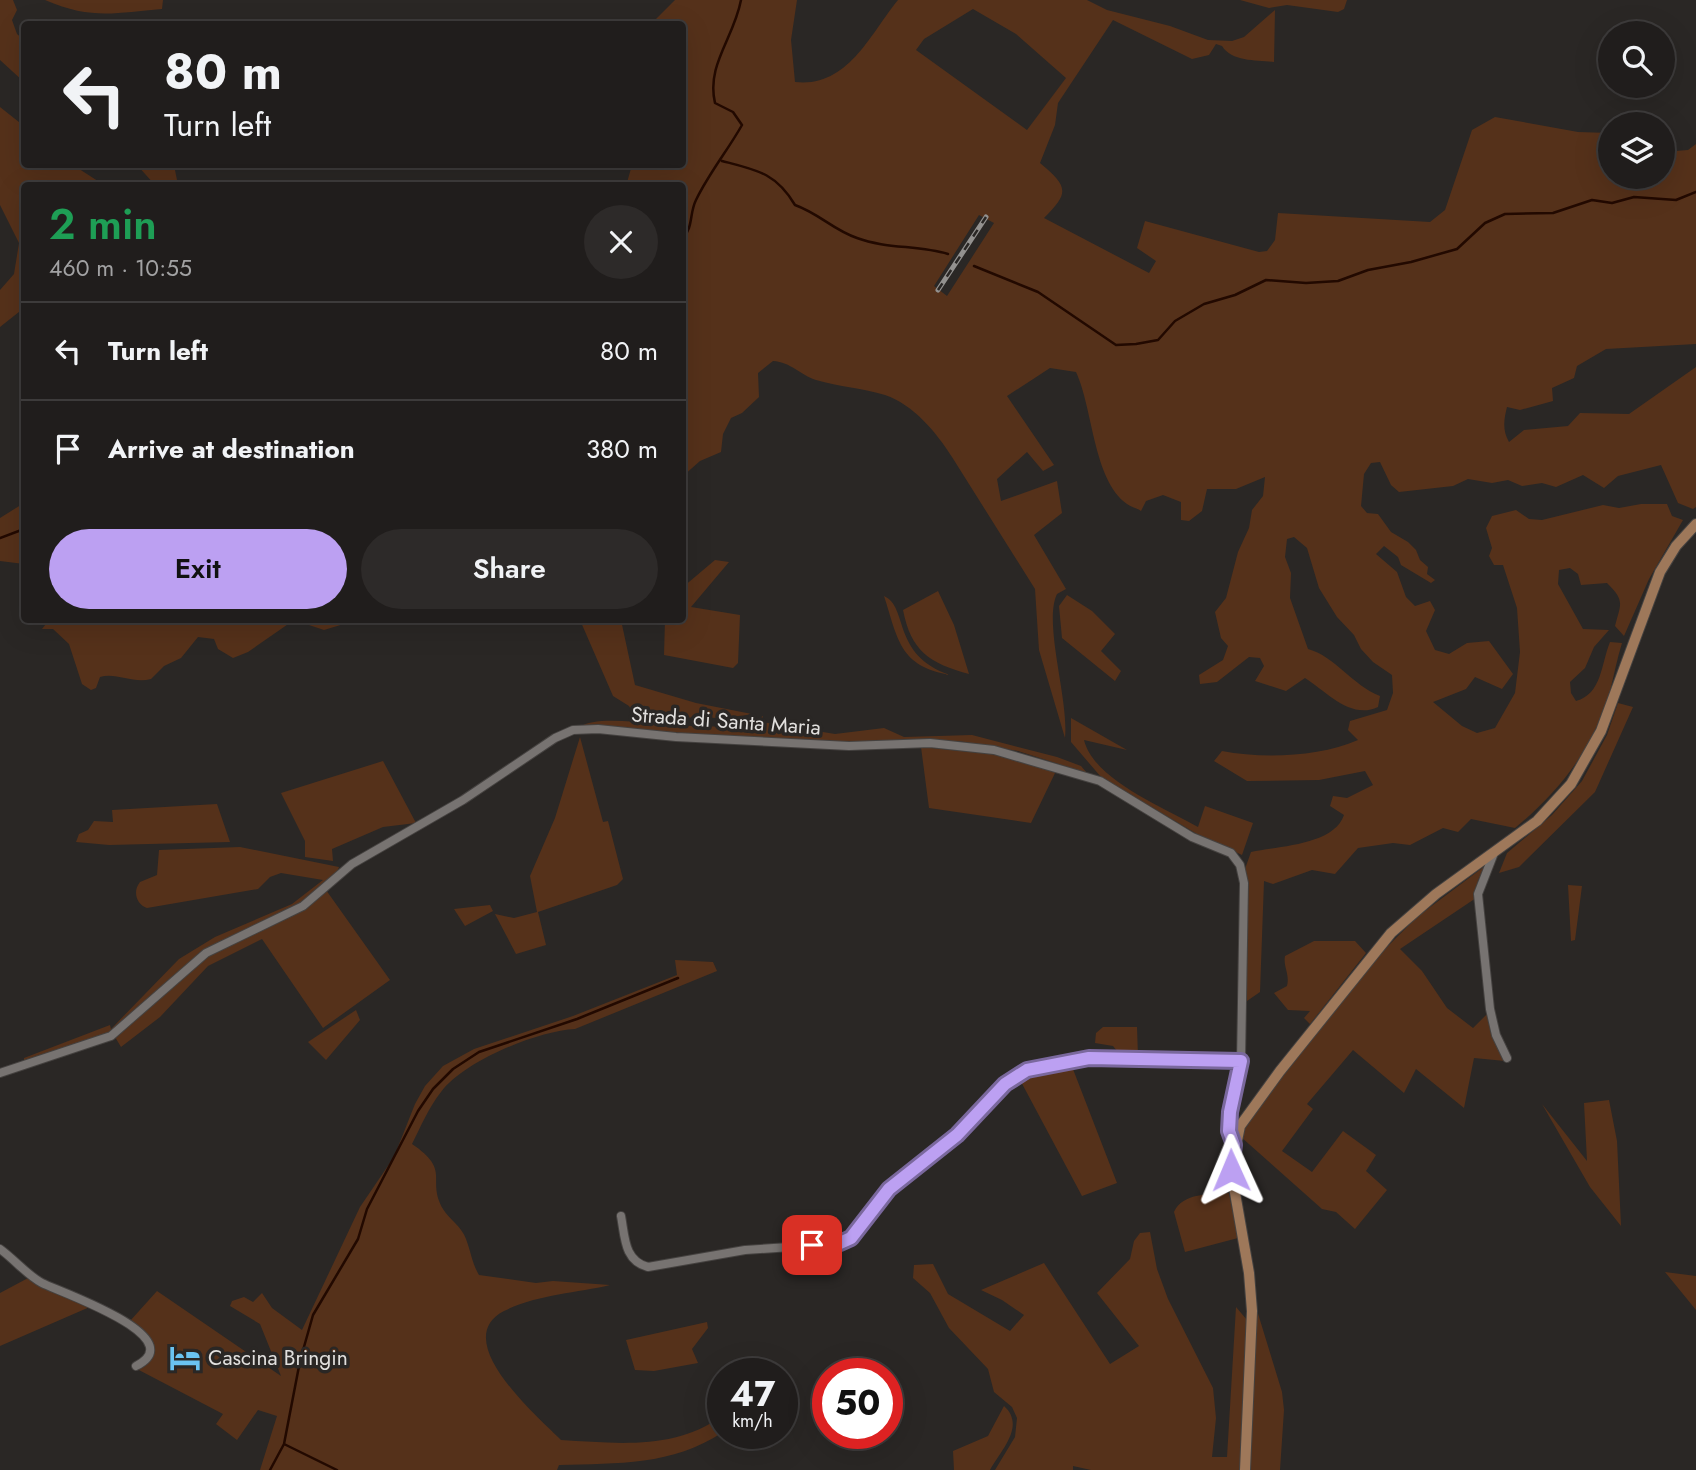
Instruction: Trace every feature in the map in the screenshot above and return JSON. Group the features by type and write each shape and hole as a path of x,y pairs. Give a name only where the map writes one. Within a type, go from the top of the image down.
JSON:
{"main road":[{"path":"1245,1470 1252,1311 1249,1273 1232,1177 1234,1145 1243,1121 1383,942 1427,901 1546,813 1585,761 1606,717 1660,572 1696,524"}],"street":[{"name":"Strada di Santa Maria","path":"0,1073 111,1036 206,953 303,906 352,864 463,800 561,735 593,729 849,746 942,744 1008,754 1100,781 1192,837 1227,851 1240,865 1244,883 1241,1061 1229,1121 1234,1145"},
{"path":"1494,853 1491,868 1479,890 1482,951 1493,1024 1507,1058"},
{"path":"621,1216 631,1257 648,1267 745,1250 840,1243 853,1236 893,1186 957,1135 992,1096 1022,1072 1039,1065 1082,1059 1241,1061"},
{"path":"0,1249 39,1281 105,1309 137,1330 148,1343 149,1352 146,1360 136,1366"}],"shaded area":[{"path":"0,0 13,0 17,10 12,20 21,37 21,79 0,60"},
{"path":"45,0 163,0 162,9 90,13"},
{"path":"675,0 797,0 791,40 795,82 813,82 843,68 856,56 898,0 1087,0 1107,10 1170,26 1208,40 1232,41 1244,37 1275,10 1274,62 1238,58 1216,44 1209,55 1192,59 1113,20 1058,103 1055,125 1040,163 1061,184 1062,190 1058,202 1044,218 1149,273 1156,261 1137,248 1145,221 1259,252 1267,251 1275,240 1278,213 1430,222 1445,210 1472,130 1495,117 1578,132 1598,133 1598,189 1675,189 1675,151 1688,150 1696,144 1696,344 1606,349 1577,366 1574,378 1552,388 1553,401 1520,410 1507,407 1504,424 1509,442 1524,430 1568,426 1580,413 1629,414 1696,367 1696,507 1693,509 1678,503 1661,465 1618,476 1604,488 1583,475 1556,487 1542,483 1522,486 1508,480 1492,483 1468,479 1453,486 1399,492 1391,485 1380,462 1371,463 1364,474 1361,506 1367,513 1378,514 1391,532 1416,550 1420,560 1428,567 1427,574 1435,580 1431,583 1401,565 1398,557 1384,546 1376,554 1397,572 1406,597 1415,606 1430,601 1435,610 1426,631 1435,650 1449,654 1467,643 1489,641 1513,674 1502,689 1475,677 1466,689 1433,702 1462,726 1477,733 1495,728 1515,693 1520,652 1517,608 1503,565 1494,565 1489,556 1492,548 1486,528 1492,516 1516,510 1529,519 1542,520 1603,505 1619,508 1641,504 1667,504 1672,516 1683,520 1649,579 1624,636 1615,626 1620,607 1619,598 1607,583 1581,585 1578,574 1570,568 1559,570 1558,584 1583,629 1609,630 1594,647 1585,668 1570,682 1571,693 1576,701 1585,697 1596,685 1610,642 1622,643 1610,691 1585,749 1547,799 1515,828 1471,819 1458,832 1443,828 1410,845 1393,843 1358,848 1335,874 1312,870 1273,884 1264,881 1260,992 1247,1001 1245,869 1251,852 1290,846 1329,833 1344,815 1330,806 1333,796 1347,798 1373,785 1365,771 1319,780 1247,781 1214,761 1222,751 1273,756 1309,753 1343,746 1358,740 1348,730 1350,721 1387,710 1393,693 1392,675 1373,662 1337,617 1319,588 1307,548 1294,537 1287,539 1285,557 1291,573 1290,598 1308,649 1327,658 1361,685 1380,696 1378,707 1358,710 1349,707 1305,678 1286,691 1255,681 1264,666 1260,658 1249,657 1217,682 1200,684 1199,675 1223,660 1228,646 1221,638 1215,612 1226,598 1238,552 1249,528 1252,510 1263,496 1265,477 1236,489 1207,489 1202,511 1189,521 1181,520 1181,502 1163,495 1146,501 1141,511 1129,505 1116,493 1107,478 1076,372 1050,368 1007,396 1054,465 1043,471 1027,452 997,479 1001,501 1057,481 1062,513 1034,535 1066,589 1057,594 1053,607 1054,642 1065,738 1039,650 1035,589 946,448 923,420 905,405 885,395 816,380 785,364 773,361 758,373 759,397 742,413 731,418 723,434 721,452 700,461 686,473 686,182 627,182 631,168 686,168 686,21 654,21","holes":["973,9 1016,34 1066,78 1027,130 916,50 924,39","979,215 994,223 947,296 934,286"]},
{"path":"1240,0 1347,0 1344,9 1338,12 1287,5 1269,8"},
{"path":"0,107 21,124 21,168 78,168 99,182 21,182 21,310 0,327 0,290 14,274 19,243 0,205"},
{"path":"140,168 175,168 177,182 152,182"},
{"path":"21,505 21,564 0,561 0,518"},
{"path":"715,560 729,562 691,607 740,615 738,663 733,668 664,655 665,623 686,623 686,584"},
{"path":"938,591 954,625 969,674 943,665 924,653 906,624 903,610"},
{"path":"1067,595 1092,611 1115,634 1101,651 1121,671 1115,681 1062,638 1059,606"},
{"path":"884,596 897,610 904,632 918,656 950,675 933,671 910,657 898,638"},
{"path":"47,623 290,623 248,652 233,658 218,649 214,639 198,637 181,658 164,666 151,679 100,677 96,688 91,690 82,684 69,644 53,629 42,629"},
{"path":"303,623 347,623 324,630"},
{"path":"581,623 622,623 635,685 696,703 752,714 730,718 635,717 629,706 613,696"},
{"path":"1618,703 1633,707 1595,792 1519,867 1499,873 1507,853 1552,815 1582,781 1607,735"},
{"path":"763,716 762,722 835,734 884,728 904,737 972,735 1057,757 1081,766 1087,773 1018,751 959,741 820,741 580,727 593,722 614,721 721,726 745,723"},
{"path":"1071,718 1127,750 1084,740 1090,754 1101,768 1149,801 1198,827 1205,806 1253,823 1242,855 1197,834 1101,777 1071,742"},
{"path":"580,737 603,822 608,821 623,879 617,885 538,912 546,945 516,954 495,914 514,918 537,912 530,876 555,818"},
{"path":"921,747 992,754 1056,771 1031,823 929,808"},
{"path":"383,761 416,823 383,827 332,849 333,861 305,857 305,841 281,793"},
{"path":"217,804 230,842 109,845 76,842 79,834 88,830 94,821 113,822 112,810"},
{"path":"240,847 339,867 336,875 319,892 289,912 204,951 109,1034 24,1061 24,1058 110,1025 111,1029 179,959 215,937 292,904 323,880 281,873 270,877 258,889 147,908 138,901 136,890 140,882 157,875 159,850"},
{"path":"1489,863 1478,880 1476,898 1400,949 1422,971 1447,1008 1473,1028 1488,1013 1505,1061 1474,1058 1464,1108 1416,1069 1404,1093 1353,1050 1307,1104 1313,1109 1282,1151 1312,1172 1343,1131 1376,1155 1366,1171 1387,1190 1355,1229 1336,1212 1322,1209 1241,1137 1284,1074 1383,951 1417,917"},
{"path":"1568,885 1582,886 1575,940 1571,941"},
{"path":"326,890 390,980 323,1028 262,939 208,966 160,1017 121,1047 115,1037 198,962"},
{"path":"490,905 493,911 465,926 454,909"},
{"path":"1314,941 1355,941 1366,953 1310,1024 1304,1018 1310,1011 1288,1010 1274,993 1287,986 1285,956"},
{"path":"675,960 713,962 717,971 575,1029 541,1035 483,1059 452,1080 441,1092 412,1144 431,1161 435,1169 438,1199 464,1235 479,1275 536,1283 553,1281 610,1285 529,1301 504,1311 489,1324 486,1340 491,1358 518,1397 561,1440 645,1442 685,1435 707,1426 707,1441 664,1457 623,1463 559,1465 557,1470 260,1470 277,1416 258,1410 237,1440 216,1424 223,1414 137,1369 151,1354 130,1321 157,1291 281,1376 260,1324 230,1306 232,1301 244,1297 253,1302 262,1293 272,1308 302,1330 360,1207 394,1157 415,1104 425,1086 443,1066 474,1049 573,1016 677,975"},
{"path":"356,1010 360,1020 326,1060 308,1042"},
{"path":"1103,1027 1137,1027 1138,1056 1121,1056 1113,1046 1095,1043 1096,1033"},
{"path":"1071,1064 1117,1183 1082,1196 1019,1078 1040,1069"},
{"path":"1609,1100 1617,1141 1621,1226 1590,1187 1542,1104 1587,1161 1584,1103"},
{"path":"1229,1193 1238,1238 1185,1252 1174,1212 1178,1206 1190,1198"},
{"path":"1150,1232 1157,1269 1168,1299 1213,1388 1216,1418 1212,1457 1227,1457 1236,1307 1247,1320 1240,1470 1091,1470 1073,1466 1073,1470 995,1470 1015,1437 1017,1418 1012,1407 994,1392 988,1369 949,1328 930,1293 913,1278 914,1265 933,1264 948,1294 1010,1331 1024,1315 981,1290 1044,1263 1110,1364 1139,1346 1097,1293 1130,1259 1134,1241 1140,1233"},
{"path":"1665,1272 1696,1276 1696,1310"},
{"path":"30,1277 92,1306 0,1346 0,1293"},
{"path":"1256,1307 1282,1392 1284,1410 1280,1470 1249,1470"},
{"path":"707,1322 708,1328 692,1349 698,1363 654,1371 635,1370 626,1340"},
{"path":"1004,1406 1013,1422 1012,1430 990,1470 954,1470 953,1451 988,1436"}],"waterway":[{"path":"686,233 701,190 742,125 733,112 715,103 713,89 717,64 738,14 741,0"},
{"path":"722,161 773,179 795,205 848,235 879,244 948,254"},
{"path":"974,266 1038,292 1116,345 1136,344 1158,340 1175,321 1204,304 1235,295 1266,280 1306,283 1338,281 1368,270 1411,262 1457,249 1485,223 1505,214 1553,213 1592,200 1612,203 1634,197 1676,200 1696,192"},
{"path":"0,538 21,530"},
{"path":"270,1470 284,1444 300,1361 313,1315 358,1239 367,1209 418,1111 433,1089 453,1069 479,1052 577,1019 678,978"},
{"path":"284,1444 337,1470"}],"railway":[{"path":"938,290 986,217"}],"place":[{"name":"Cascina Bringin","path":"185,1358"}],"route":[{"path":"812,1245 840,1243 851,1238 893,1186 957,1135 1009,1081 1039,1065 1089,1058 1241,1061 1229,1121 1234,1145 1231,1170"}]}
